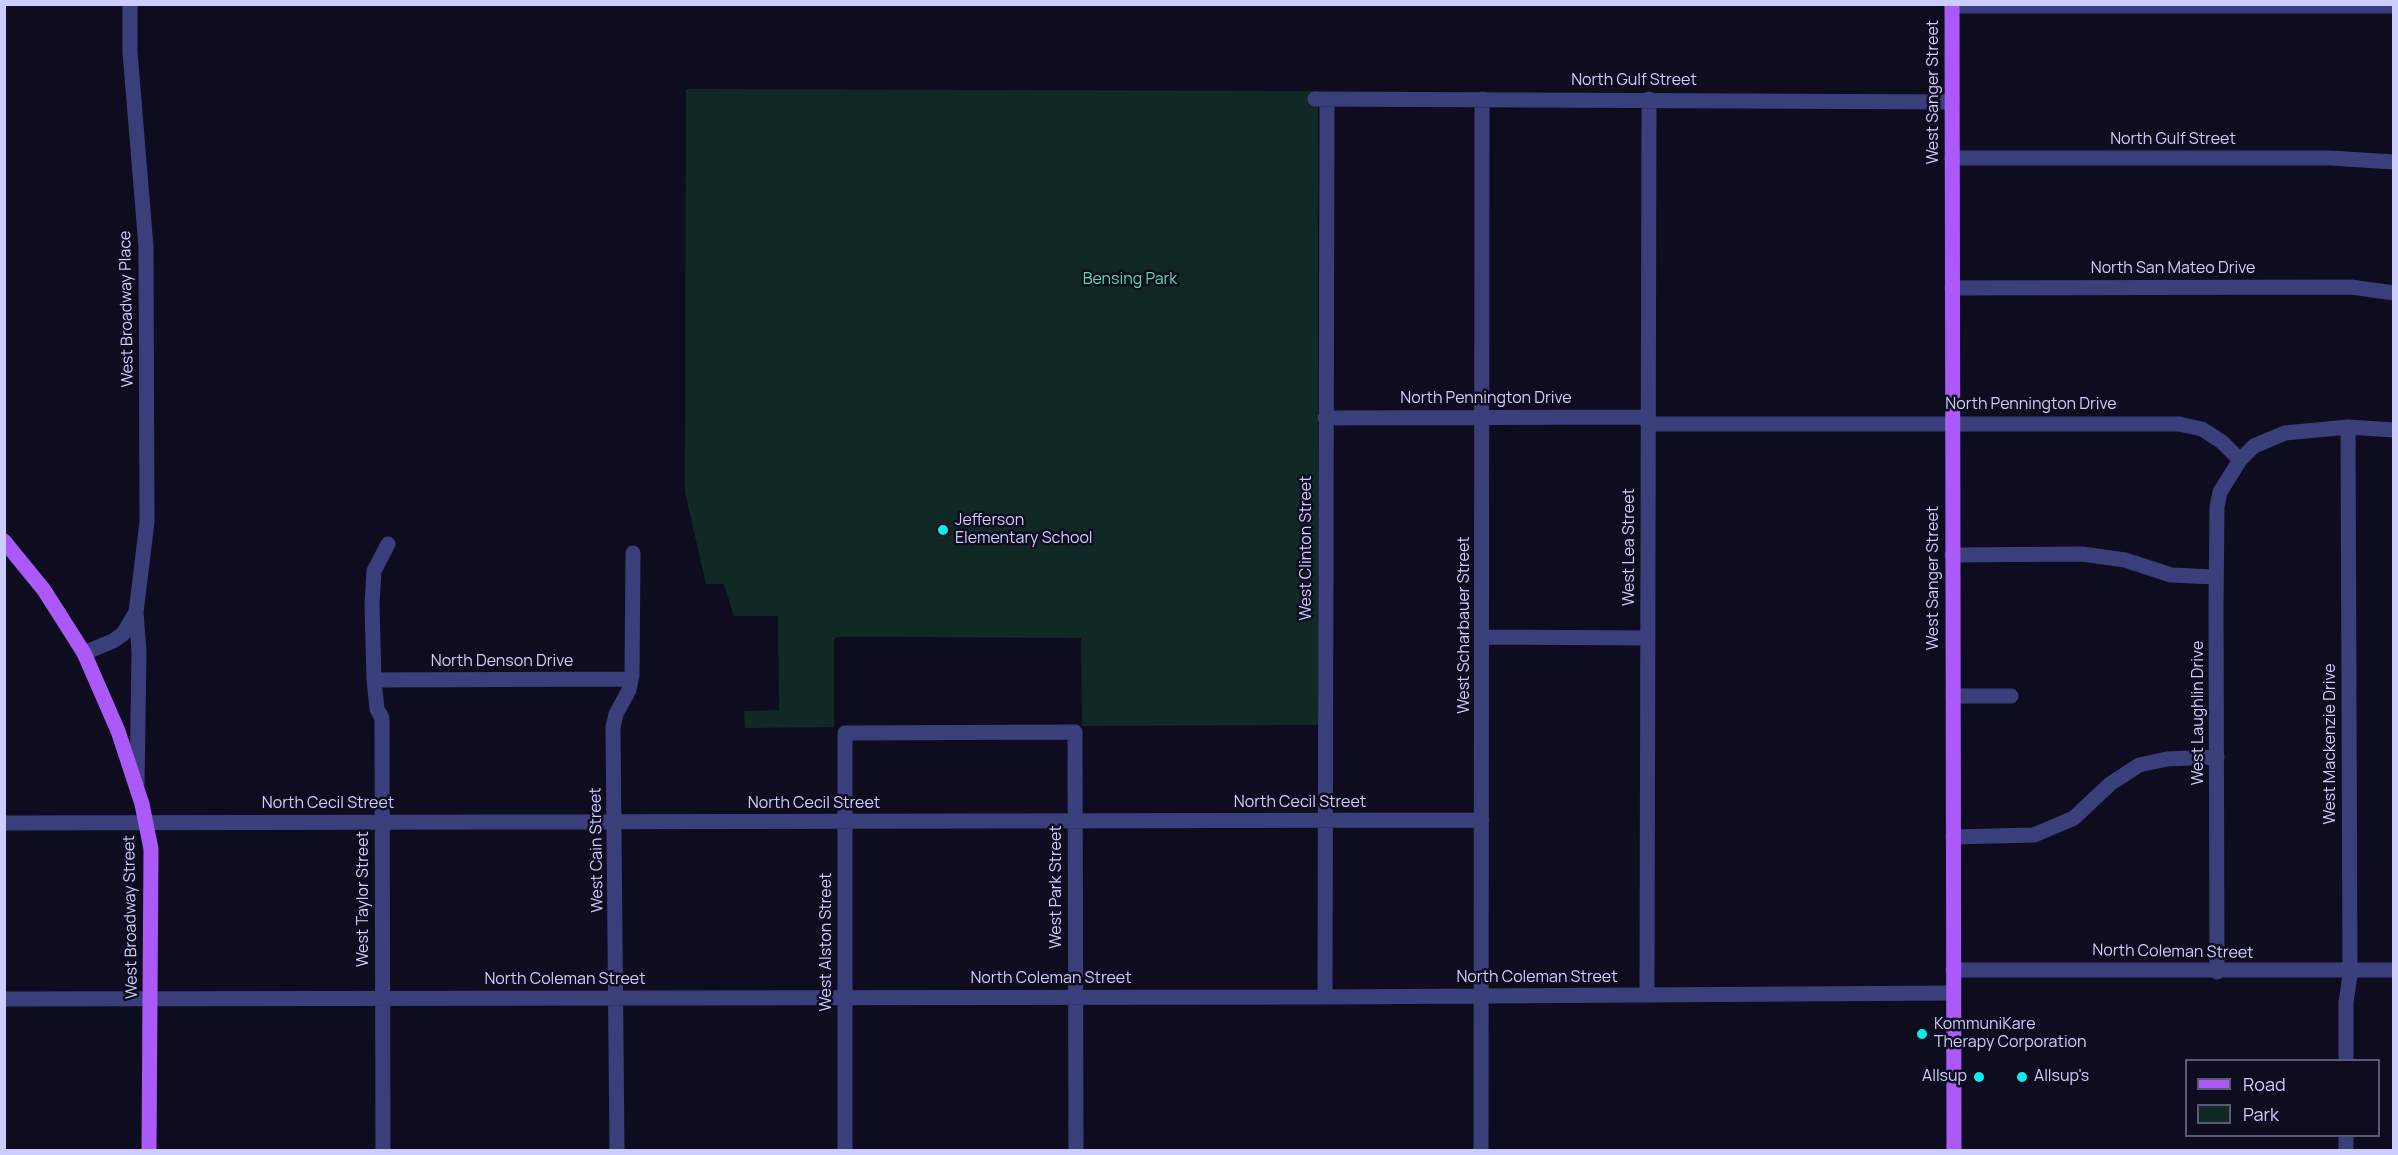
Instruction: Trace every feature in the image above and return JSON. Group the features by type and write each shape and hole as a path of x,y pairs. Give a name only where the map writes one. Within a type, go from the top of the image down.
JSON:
{"main road":[{"name":"West Sanger Street","path":"1952,5 1954,1150"},
{"name":"West Broadway Street","path":"4,541 49,597 84,653 118,731 147,823 151,849 149,1150"}],"street":[{"name":"West Broadway Place","path":"129,4 130,52 146,247 147,522 136,612 139,652 137,786"},
{"path":"1952,5 2394,6"},
{"name":"North Gulf Street","path":"1321,99 1952,102"},
{"name":"West Clinton Street","path":"1321,99 1325,418 1325,997"},
{"name":"West Scharbauer Street","path":"1481,1150 1482,99"},
{"name":"West Lea Street","path":"1647,995 1648,99"},
{"name":"North Gulf Street","path":"1952,158 2331,158 2394,162"},
{"name":"North San Mateo Drive","path":"1952,288 2351,287 2394,293"},
{"name":"North Pennington Drive","path":"1325,418 2179,424 2202,429 2222,442 2240,460"},
{"path":"2240,460 2254,446 2285,433 2348,428 2394,430"},
{"name":"West Mackenzie Drive","path":"2346,1059 2346,1003 2350,970 2348,428"},
{"name":"West Laughlin Drive","path":"2217,972 2217,507 2220,492 2240,460"},
{"name":"West Taylor Street","path":"384,1150 382,718 377,709 374,680 374,571 388,544"},
{"name":"West Cain Street","path":"617,1150 613,727 631,679 633,553"},
{"path":"1952,555 2082,554 2125,560 2171,575 2216,577"},
{"name":"West Broadway Place","path":"84,653 113,641 123,634 136,612"},
{"path":"1483,637 1648,638"},
{"name":"North Denson Drive","path":"374,680 631,679"},
{"path":"1953,696 2011,696"},
{"name":"West Alston Street","path":"845,1150 845,733 1075,732"},
{"name":"West Park Street","path":"1075,732 1076,1150"},
{"path":"1953,837 2034,835 2074,818 2116,778 2139,765 2167,759 2217,757"},
{"name":"North Cecil Street","path":"4,824 1482,820"},
{"name":"North Coleman Street","path":"1953,970 2217,972 2394,970"},
{"name":"North Coleman Street","path":"4,999 1481,997 1953,993"}],"green space":[{"name":"Bensing Park","path":"686,89 1318,91 1318,725 1082,726 1081,638 837,637 834,640 834,727 745,728 744,711 779,710 778,616 734,616 724,584 706,584 685,492"}],"place":[{"name":"Jefferson Elementary School","path":"943,530"},
{"name":"KommuniKare Therapy Corporation","path":"1922,1034"},
{"name":"Allsup","path":"1979,1077"},
{"name":"Allsup's","path":"2022,1077"}]}
